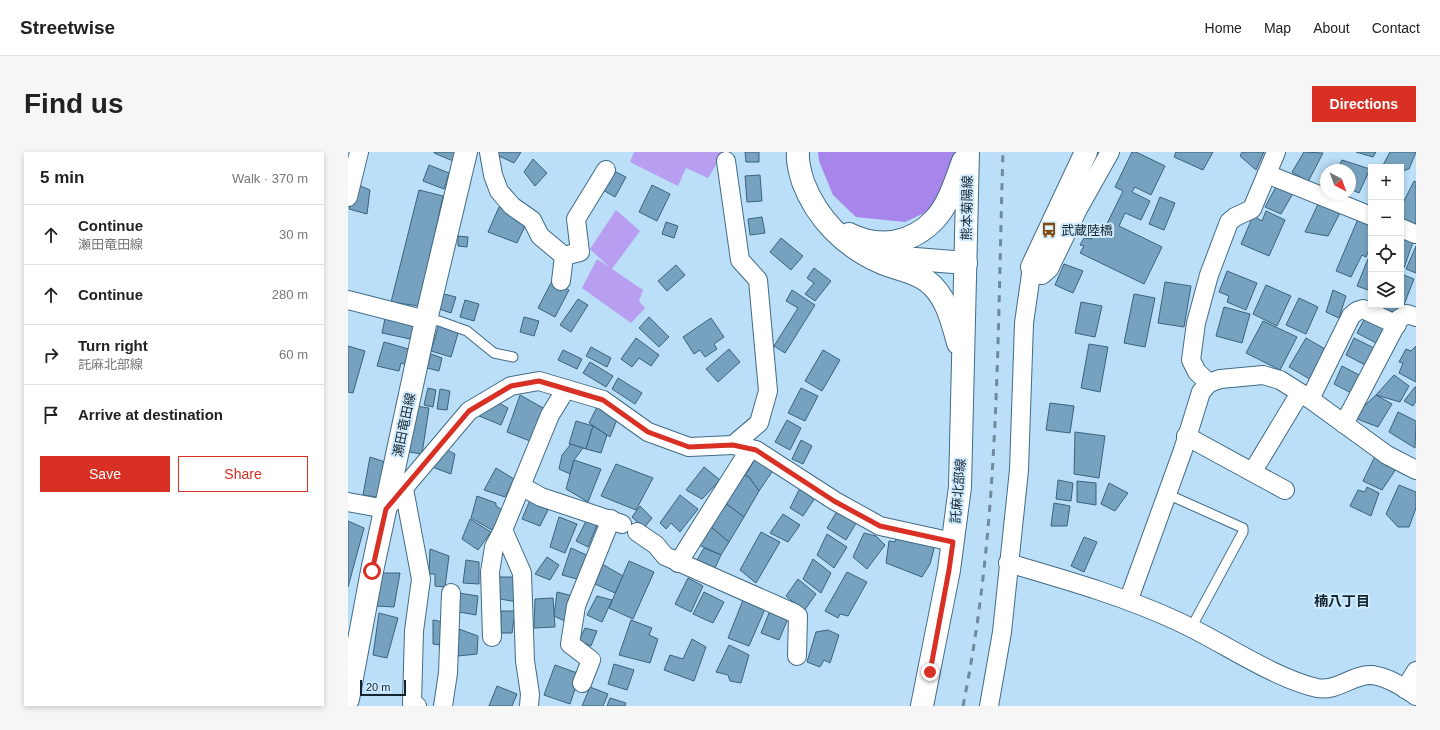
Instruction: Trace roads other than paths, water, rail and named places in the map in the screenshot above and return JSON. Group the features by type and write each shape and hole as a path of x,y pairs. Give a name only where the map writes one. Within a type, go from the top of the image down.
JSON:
{"main road":[{"name":"瀬田竜田線","path":"348,699 372,571 426,320 466,152"},
{"name":"託麻北部線","path":"798,152 797,158 801,175 810,199 818,213 833,232 851,245 881,262 910,272 927,281 941,296 952,321 964,369"},
{"name":"託麻北部線","path":"818,213 835,226 861,240 882,243 899,242 911,237 936,219 947,200 967,152"},
{"name":"熊本菊陽線","path":"966,263 967,152"},
{"path":"1031,270 1086,152"},
{"name":"託麻北部線","path":"851,245 875,254 899,259 966,263 960,487 949,570 922,706"}],"street":[{"path":"348,198 359,152"},
{"path":"489,152 492,175 499,191 512,206 532,220 540,236 564,256"},
{"path":"989,706 1002,632 1008,563 1019,470 1024,324 1031,270 1042,274 1049,269 1078,209 1110,152"},
{"path":"1209,383 1197,372 1191,360 1196,323 1209,275 1229,222 1235,217 1252,209 1276,152"},
{"path":"678,563 741,447 759,423 768,391 758,280 740,260 726,161"},
{"path":"564,256 580,252 576,218 606,170"},
{"path":"1267,174 1368,215"},
{"path":"561,281 564,256"},
{"path":"348,300 426,320"},
{"path":"1253,471 1305,396 1351,316 1357,311 1363,309 1397,325"},
{"path":"1344,424 1404,314 1416,317"},
{"path":"1129,599 1167,494 1201,392 1209,383 1220,379 1263,375 1280,380 1305,396 1387,455 1416,470"},
{"path":"348,502 386,509 469,411 511,386 539,381 603,400 648,432 689,447 741,447 759,452 834,501 880,526 953,542"},
{"path":"492,637 490,572 494,547 503,530 550,415 566,389"},
{"path":"1186,436 1253,471 1285,490"},
{"path":"521,486 541,497 624,525 656,545 665,556 678,563 794,613 798,616 797,656"},
{"path":"404,489 421,579 414,631 412,703 417,706"},
{"path":"582,683 591,660 570,644 576,606 624,525"},
{"path":"503,530 522,573 525,661 530,694 529,706"},
{"path":"1008,563 1129,599 1191,628 1282,675 1317,688 1329,688 1364,676 1372,675 1392,682 1410,692 1416,671"},
{"path":"443,706 448,673 451,593"}],"lane":[{"path":"426,320 439,321 467,331 494,354 513,357"},
{"path":"1167,494 1243,528 1243,532 1191,628"}],"railway":[{"path":"963,706 975,638 984,569 990,500 995,430 1003,152"}],"place":[{"name":"武蔵陸橋","path":"1049,230"}],"district":[{"name":"楠八丁目","path":"1342,601"}]}
